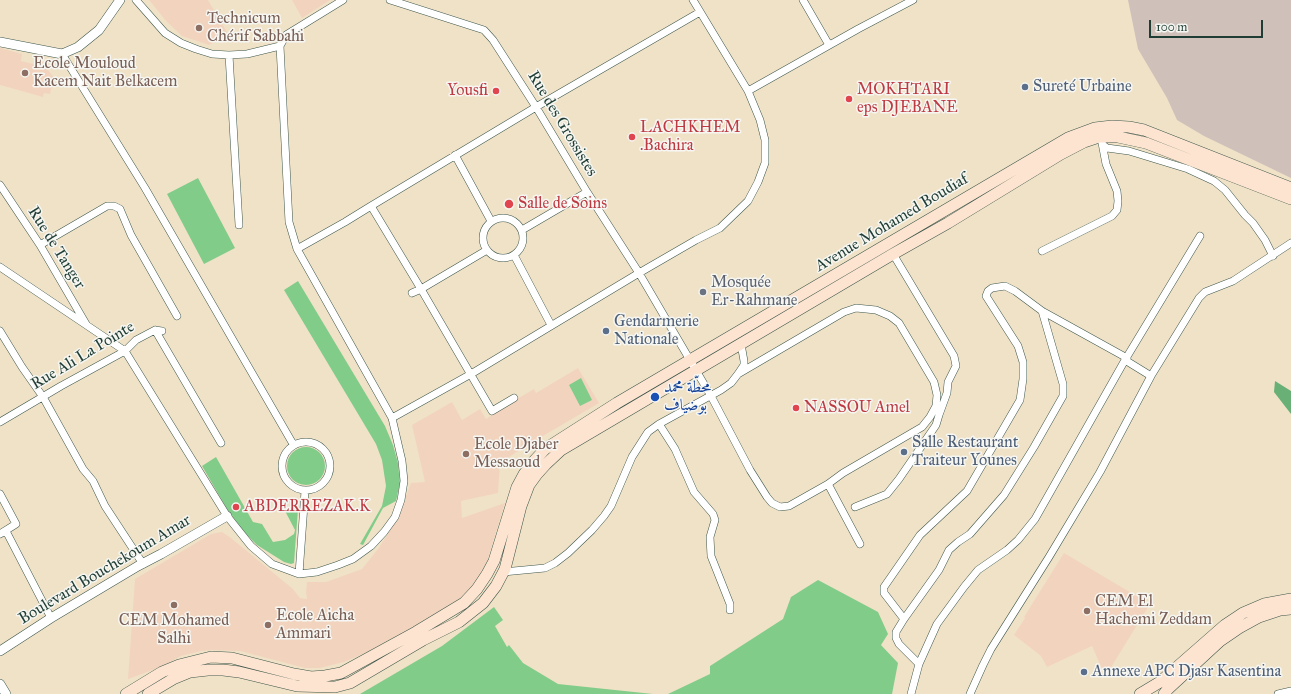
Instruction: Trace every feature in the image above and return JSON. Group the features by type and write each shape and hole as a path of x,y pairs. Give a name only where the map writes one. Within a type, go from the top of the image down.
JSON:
{"main road":[{"name":"Avenue Mohamed Boudiaf","path":"126,694 162,672 179,665 211,657 232,658 311,677 341,673 416,632 464,603 488,574 494,561 518,487 524,474 545,449 617,403 741,344 948,223 1061,154 1099,136 1112,126 1129,126 1144,130 1291,188"},
{"name":"Avenue Mohamed Boudiaf","path":"148,694 173,679 190,672 208,670 239,672 297,686 335,687 350,682 423,640 458,622 483,603 496,586 503,572 521,506 529,485 546,464 562,450 693,366 1068,138 1099,136 1118,137 1146,143 1291,199"},
{"path":"1140,694 1160,682 1225,625 1243,613 1264,604 1291,599"},
{"path":"1164,694 1220,642 1239,628 1259,617 1291,608"}],"street":[{"path":"0,42 62,54 78,47 99,30 120,0"},
{"path":"136,0 165,33 181,43 196,49 212,54 228,55 247,54 280,46"},
{"path":"0,267 125,351 226,516 250,546 272,564 299,574 317,572 338,566 353,559 371,546 395,517 401,500 404,481 402,461 392,418 297,249 289,222 280,46 286,35 343,0"},
{"name":"Rue des Grossistes","path":"390,0 484,30 493,40 536,106 587,192 639,273 711,396 750,470 772,503 780,507 789,506 828,484"},
{"path":"392,418 471,374 639,273 720,228 748,201 758,182 765,163 765,140 760,120 748,91 693,0"},
{"path":"803,0 829,45"},
{"path":"748,91 912,0"},
{"path":"297,249 328,233 536,106 700,12"},
{"path":"62,54 144,188 293,444"},
{"path":"228,55 239,225"},
{"path":"1042,251 1112,216 1117,210 1117,191 1106,164 1099,136"},
{"path":"1099,136 1107,148 1129,151 1188,170 1214,181 1225,190 1253,223 1266,240 1273,256"},
{"path":"455,155 491,221"},
{"name":"Rue de Tanger","path":"0,185 40,245 87,326"},
{"path":"522,230 587,192"},
{"path":"40,245 107,206 114,206 120,209 131,235 177,316"},
{"path":"371,206 492,411 514,398"},
{"path":"505,217 512,219 522,230 522,247 514,255 502,258 491,254 483,243 483,235 486,227 491,221 498,218 505,217"},
{"path":"911,694 919,664 937,624 978,570 1007,550 1018,540 1035,519 1126,359 1200,236"},
{"path":"970,694 991,649 1096,479 1151,376 1199,298 1205,292 1233,281 1273,256 1291,242"},
{"path":"412,293 487,250"},
{"path":"855,507 887,494 899,479 936,425 947,393 948,382 956,366 954,356 893,254"},
{"path":"514,255 552,325"},
{"path":"904,619 884,593 884,587 920,535 967,491 1020,400 1023,379 1023,362 1018,346 986,296 988,291 992,288 1005,286 1015,291 1042,311 1126,359 1151,376"},
{"path":"738,374 844,312 856,308 876,310 890,316 899,323 934,382 937,395 936,406 922,427 843,473 828,484 860,544"},
{"path":"919,664 899,644 896,638 896,632 939,570 949,550 970,534 1004,495 1063,396 1063,384 1042,311"},
{"name":"Rue Ali La Pointe","path":"0,422 125,351 136,340 159,330 221,443"},
{"path":"0,331 22,367 43,397 83,469 93,481 105,506 143,564"},
{"path":"503,572 544,568 555,563 568,553 604,516 611,506 635,453 648,432 659,424 711,396 731,383 744,365 741,344"},
{"path":"659,424 675,448 694,492 715,520 710,537 711,556 730,604 730,610"},
{"path":"305,441 315,443 324,449 328,455 330,471 323,484 305,491 291,485 284,477 282,462 287,449 293,444 305,441"},
{"path":"299,574 305,491"},
{"path":"0,494 16,524 3,533 51,618"},
{"name":"Boulevard Bouchekoum Amar","path":"0,652 51,618 226,516"},
{"path":"0,684 6,694"},
{"path":"1278,694 1291,691"}],"shaded area":[{"name":"Technicum Chérif Sabbahi","path":"149,0 208,0 228,34 209,45 182,36 166,21"},
{"name":"Technicum Chérif Sabbahi","path":"292,0 330,0 302,18"},
{"path":"1128,0 1291,0 1291,178 1204,136 1177,120 1167,98 1138,49"},
{"name":"Ecole Mouloud Kacem Nait Belkacem","path":"0,48 22,54 21,61 46,67 54,78 50,94 44,93 43,97 0,85"},
{"path":"578,368 599,403 500,463 498,493 461,501 462,518 505,503 482,578 470,592 410,634 344,662 320,668 305,668 240,651 212,650 181,656 161,667 128,679 135,579 211,534 222,532 293,589 300,598 307,599 307,582 326,582 362,569 378,549 396,521 411,483 425,482 412,425 452,402 462,420 480,409 486,419 534,389 536,393"},
{"name":"CEM El Hachemi Zeddam","path":"1064,553 1150,604 1110,669 1103,671 1092,646 1047,667 1041,656 1014,635"}],"green space":[{"path":"198,178 235,248 204,264 167,194"},
{"path":"298,281 385,426 393,445 398,463 400,483 396,501 383,508 363,545 360,544 382,506 386,486 382,460 376,444 284,290"},
{"path":"581,378 592,400 580,406 569,385"},
{"path":"1275,381 1291,391 1291,414 1274,392"},
{"path":"302,447 310,447 320,452 324,459 324,473 320,480 310,485 302,485 292,480 290,477 287,470 287,462 292,452 295,450"},
{"path":"216,457 253,522 262,524 273,542 285,540 294,534 295,530 284,509 293,512 298,509 294,563 291,564 284,562 257,545 244,532 227,509 202,466"},
{"path":"818,580 878,612 888,634 881,645 898,663 892,694 668,694 710,674 710,666 783,619 791,597"},
{"path":"494,607 503,620 495,626 507,647 509,645 523,663 558,684 653,694 360,694 442,646"}],"place":[{"name":"Technicum Chérif Sabbahi","path":"199,28"},
{"name":"Ecole Mouloud Kacem Nait Belkacem","path":"25,73"},
{"name":"Sureté Urbaine","path":"1025,87"},
{"name":"Yousfi","path":"496,91"},
{"name":"MOKHTARI eps DJEBANE","path":"849,99"},
{"name":"LACHKHEM .Bachira","path":"632,137"},
{"name":"Salle de Soins","path":"509,204"},
{"name":"Mosquée Er-Rahmane","path":"703,292"},
{"name":"Gendarmerie Nationale","path":"606,331"},
{"name":"محطّة محمد بوضياف","path":"655,397"},
{"name":"NASSOU Amel","path":"796,408"},
{"name":"Salle Restaurant Traiteur Younes","path":"904,452"},
{"name":"Ecole Djaber Messaoud","path":"466,454"},
{"name":"ABDERREZAK.K","path":"236,507"},
{"name":"CEM Mohamed Salhi","path":"174,605"},
{"name":"CEM El Hachemi Zeddam","path":"1087,611"},
{"name":"Ecole Aicha Ammari","path":"268,625"},
{"name":"Annexe APC Djasr Kasentina","path":"1084,672"}]}
